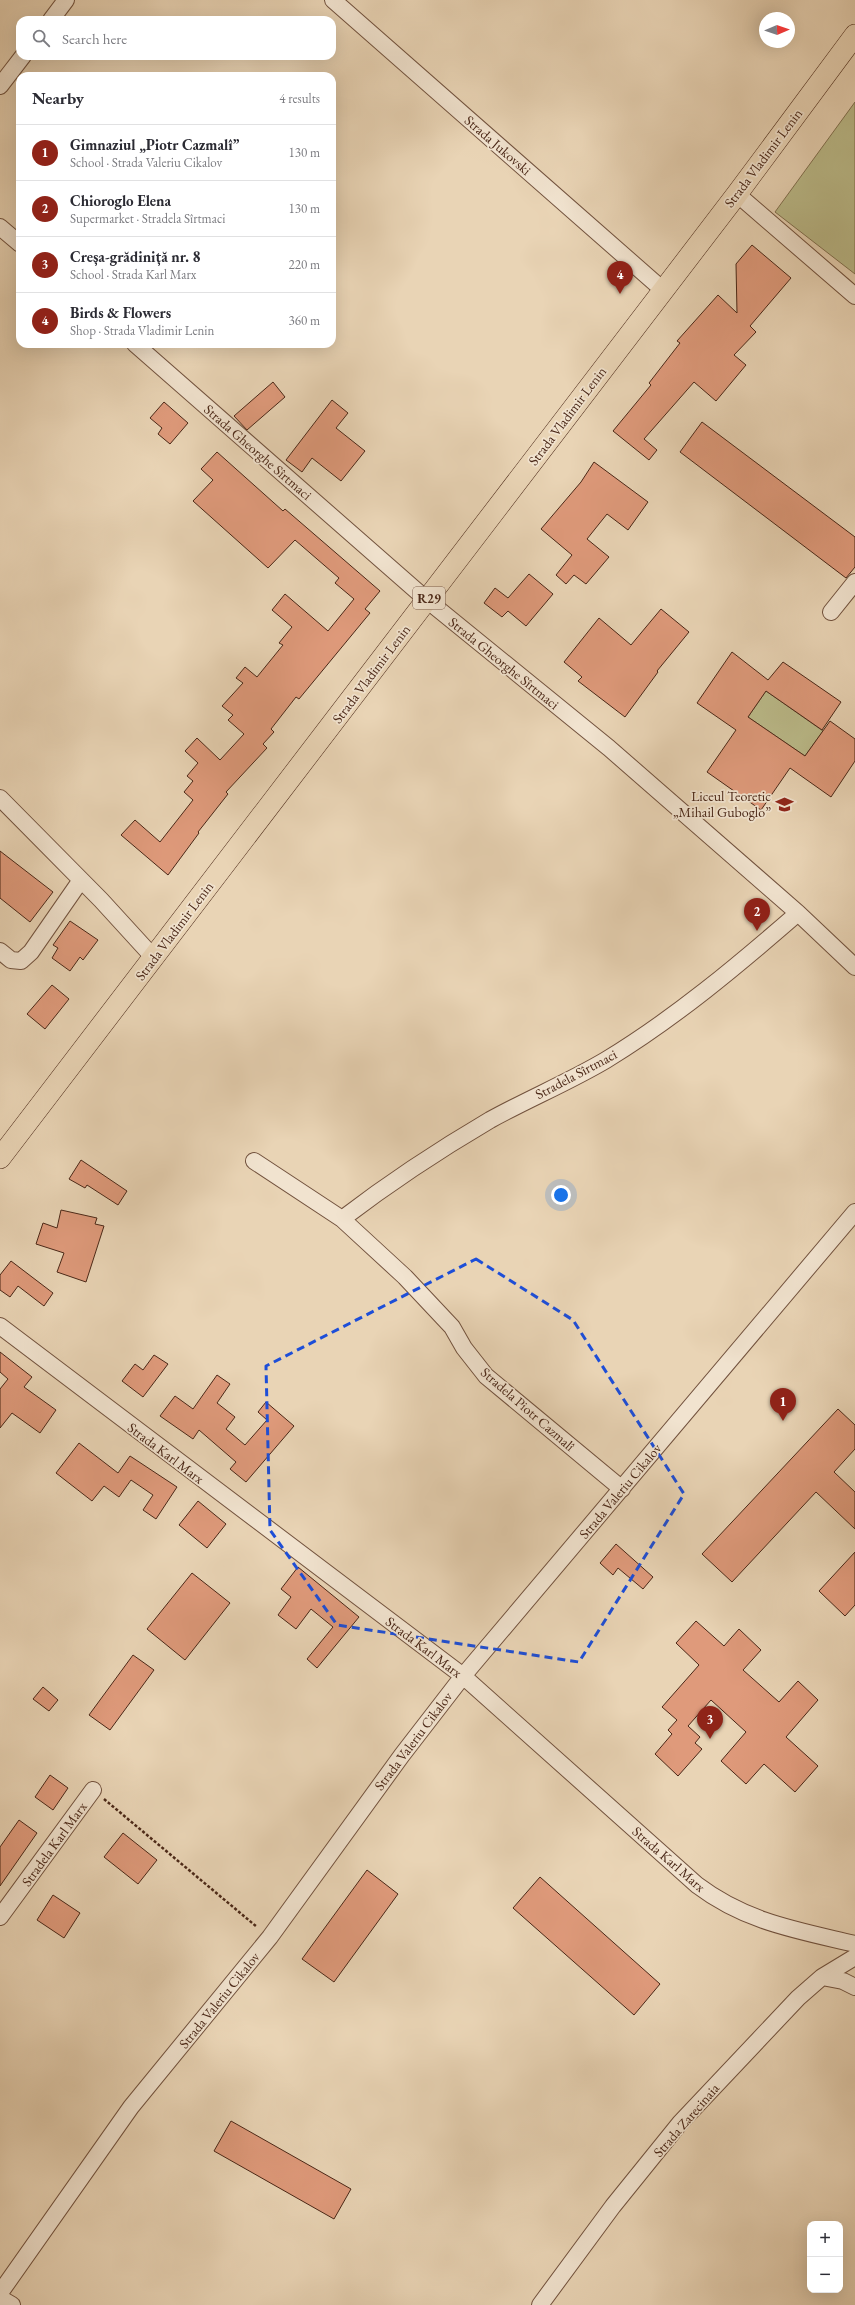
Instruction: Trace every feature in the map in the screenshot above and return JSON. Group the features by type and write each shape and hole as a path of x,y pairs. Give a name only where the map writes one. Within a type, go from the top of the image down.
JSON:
{"main road":[{"name":"Strada Vladimir Lenin","path":"0,1158 737,194 855,35"}],"street":[{"path":"53,16 66,0"},
{"name":"Strada Jukovski","path":"333,0 663,290"},
{"path":"0,86 20,60"},
{"path":"737,194 855,296"},
{"path":"0,227 16,241"},
{"name":"Strada Gheorghe Sîrtmaci","path":"140,348 427,600 609,748 798,913 855,967"},
{"path":"831,612 855,582"},
{"path":"0,798 81,880 154,958"},
{"path":"0,951 11,960 21,961 31,952 81,880"},
{"name":"Stradela Sîrtmaci","path":"342,1219 392,1182 490,1121 604,1061 646,1035 729,973 798,913"},
{"name":"Stradela Piotr Cazmalî","path":"254,1161 342,1219 405,1277 452,1327 464,1348 486,1376 622,1489"},
{"name":"Strada Valeriu Cikalov","path":"0,2292 131,2106 270,1937 402,1755 463,1676 855,1212"},
{"name":"Strada Karl Marx","path":"0,1326 463,1676 716,1899 737,1911 772,1923 855,1944"},
{"name":"Stradela Karl Marx","path":"0,1917 94,1790"},
{"name":"Strada Zarecinaia","path":"540,2305 613,2206 680,2123 798,1998 822,1977 855,1957"},
{"path":"822,1977 843,1981 855,1987"},
{"path":"0,2298 12,2305"}],"path":[{"path":"94,1790 270,1937"}],"highlighted area":[{"path":"476,1259 573,1320 684,1494 579,1662 337,1625 270,1530 266,1366"}],"green space":[{"path":"855,102 855,274 775,212"},
{"path":"766,691 823,731 805,756 748,717"}],"building":[{"path":"752,245 791,278 750,326 756,332 734,355 746,365 716,401 694,382 644,439 657,450 649,460 613,431 651,385 649,383 680,343 677,341 718,295 737,313 736,264"},
{"path":"273,382 285,397 247,430 234,416"},
{"path":"332,400 348,413 336,428 365,451 341,481 312,458 302,472 286,460"},
{"path":"164,402 188,423 170,444 158,434 162,428 150,418"},
{"path":"702,422 855,537 855,567 846,578 680,452"},
{"path":"217,452 283,511 285,509 380,591 365,609 370,613 299,699 296,697 271,729 274,732 263,744 267,748 226,792 228,794 198,832 199,833 168,875 121,835 135,820 160,842 193,800 184,792 193,781 187,776 198,763 185,751 197,738 220,760 244,734 228,720 233,715 222,706 243,683 236,678 245,667 257,677 283,645 279,643 292,627 272,610 285,594 328,631 354,599 335,583 339,578 295,540 268,568 193,501 213,480 201,469"},
{"path":"594,462 648,502 628,530 607,514 587,539 609,557 586,584 574,575 566,584 556,575 572,555 541,529 581,482"},
{"path":"529,574 553,594 526,626 508,611 502,617 484,603 495,588 508,598"},
{"path":"661,609 689,632 657,671 658,672 625,717 578,681 582,677 564,662 599,618 631,645"},
{"path":"732,652 768,680 783,662 841,702 822,730 766,691 748,717 805,756 830,721 855,739 855,761 831,797 790,768 761,810 707,772 736,730 697,703"},
{"path":"0,851 53,892 30,922 0,898"},
{"path":"70,921 98,940 83,960 80,957 70,971 52,958 58,948 53,945"},
{"path":"52,985 69,999 45,1029 27,1014"},
{"path":"81,1160 127,1191 118,1205 87,1185 85,1188 69,1179"},
{"path":"61,1210 97,1218 95,1224 104,1226 86,1282 57,1272 64,1253 36,1244 43,1223 57,1228"},
{"path":"11,1261 53,1293 44,1306 18,1286 10,1297 0,1290 0,1275"},
{"path":"0,1352 32,1377 24,1387 56,1410 40,1433 12,1413 0,1428 0,1389 8,1379 0,1372"},
{"path":"154,1355 168,1364 143,1397 122,1381 135,1364 143,1370"},
{"path":"217,1375 230,1384 217,1403 235,1417 226,1429 245,1445 267,1420 258,1412 266,1402 294,1426 246,1482 230,1469 236,1462 199,1430 193,1439 160,1416 175,1396 193,1409"},
{"path":"838,1409 855,1425 855,1449 834,1472 855,1492 855,1529 816,1492 732,1582 702,1554"},
{"path":"79,1443 118,1473 130,1456 177,1487 156,1519 143,1510 153,1495 131,1480 119,1497 104,1486 92,1501 56,1473"},
{"path":"198,1501 226,1524 207,1548 179,1525"},
{"path":"616,1544 653,1577 643,1589 618,1568 613,1575 600,1563"},
{"path":"855,1552 855,1605 845,1616 819,1591"},
{"path":"298,1567 359,1617 317,1668 307,1659 333,1627 311,1609 296,1629 278,1615 291,1597 281,1589"},
{"path":"192,1573 230,1603 185,1660 147,1629"},
{"path":"696,1621 724,1646 739,1629 761,1650 743,1670 779,1702 798,1681 818,1700 786,1737 818,1766 795,1792 764,1764 746,1784 721,1761 746,1732 711,1700 688,1726 700,1737 695,1743 702,1749 678,1776 655,1754 672,1734 668,1730 677,1720 662,1707 699,1665 676,1643"},
{"path":"133,1655 154,1670 110,1730 89,1715"},
{"path":"43,1687 58,1700 49,1711 33,1699"},
{"path":"50,1775 68,1788 53,1810 35,1797"},
{"path":"19,1820 37,1833 0,1886 0,1847"},
{"path":"123,1833 157,1860 138,1884 104,1857"},
{"path":"367,1870 398,1894 334,1982 302,1959"},
{"path":"540,1877 660,1984 634,2015 513,1908"},
{"path":"53,1895 80,1913 64,1938 37,1920"},
{"path":"231,2121 351,2189 334,2219 214,2151"}],"place":[{"name":"Birds & Flowers","path":"620,294"},
{"name":"Liceul Teoretic „Mihail Guboglo”","path":"784,804"},
{"name":"Chioroglo Elena","path":"757,931"},
{"name":"Gimnaziul „Piotr Cazmalî”","path":"783,1421"},
{"name":"Creșa-grădiniță nr. 8","path":"710,1739"}]}
